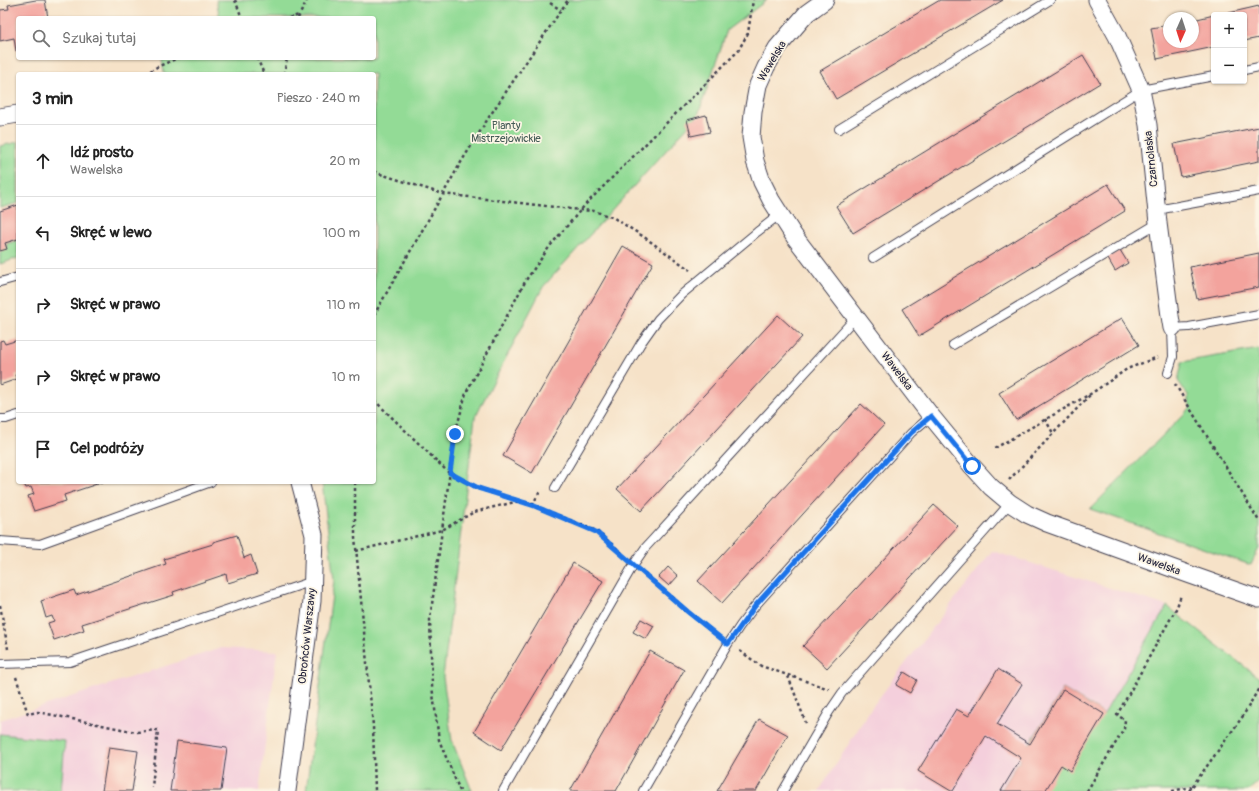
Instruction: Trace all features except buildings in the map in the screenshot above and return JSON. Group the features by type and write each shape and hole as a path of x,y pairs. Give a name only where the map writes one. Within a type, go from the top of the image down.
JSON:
{"street":[{"name":"Wawelska","path":"825,0 807,13 777,48 766,66 758,85 752,112 755,161 768,194 779,215 931,416 991,487 1010,503 1027,514 1047,523 1259,599"},
{"name":"Czarnolaska","path":"1097,0 1117,36 1141,90 1148,125 1157,216 1172,328"},
{"path":"0,117 16,114"},
{"name":"Obrońców Warszawy","path":"288,791 312,601 313,580 314,535 301,484"}],"lane":[{"path":"839,129 1050,0"},
{"path":"1247,69 1259,67"},
{"path":"873,258 1141,90 1211,77"},
{"path":"953,345 1157,216 1259,191"},
{"path":"555,488 641,343 658,319 680,295 779,215"},
{"path":"0,282 16,278"},
{"path":"1168,372 1173,357 1172,328 1259,314"},
{"path":"503,791 634,564 645,548 657,533 856,317"},
{"path":"0,419 6,419 16,416"},
{"path":"643,791 728,644 755,606 911,433 931,416"},
{"path":"0,541 40,544 205,484"},
{"path":"783,791 829,712 842,693 1010,503"},
{"path":"0,664 70,662 313,580"}],"path":[{"path":"235,0 241,16"},
{"path":"299,16 307,0"},
{"path":"376,311 489,117 568,0"},
{"path":"460,791 439,740 432,686 430,619 455,434 466,393 526,280 550,246 580,210 738,51 748,34 752,0"},
{"path":"550,3 561,10"},
{"path":"148,72 173,60"},
{"path":"259,60 263,72"},
{"path":"284,72 286,60"},
{"path":"376,173 443,194 594,211 614,218 644,237 694,273"},
{"path":"995,448 1092,392 1127,369 1162,356"},
{"path":"1177,388 1259,520"},
{"path":"1009,480 1092,392"},
{"path":"376,402 450,473 478,488 519,500 596,532 688,612 728,644 761,666 842,693"},
{"path":"1045,420 1053,433"},
{"path":"355,484 355,537 373,726 375,791"},
{"path":"356,551 442,530 474,512 519,500"},
{"path":"1093,791 1088,790 1124,729 1125,720 1117,715 1177,607 1181,595"},
{"path":"0,605 11,664 28,714 38,712 136,732 158,730 152,787"},
{"path":"788,675 807,723"},
{"path":"1189,791 1243,716 1259,688"},
{"path":"1172,791 1193,786"}],"shaded area":[{"path":"992,551 1167,606 1104,714 1001,791 819,791 872,707"},
{"path":"221,648 277,651 259,791 0,791 0,720"}],"green space":[{"name":"Planty Mistrzejowickie","path":"216,0 767,0 727,30 698,115 543,287 475,417 443,677 452,741 472,791 306,791 334,580 322,484 376,484 376,72 164,72 162,60 376,60 376,16 220,16"},
{"path":"16,142 16,204 0,208 0,146"},
{"path":"16,241 16,259 0,264 0,252 8,249 6,244"},
{"path":"1259,349 1259,548 1251,565 1090,509 1191,407 1188,402 1188,395 1178,381 1182,362"},
{"path":"1167,606 1259,678 1259,781 1248,791 1001,791 1063,689 1104,714"},
{"path":"0,734 65,741 61,791 0,791"}],"route":[{"path":"455,434 450,473 478,488 532,505 596,532 688,612 728,644 755,606 911,433 931,416 972,466"}]}
